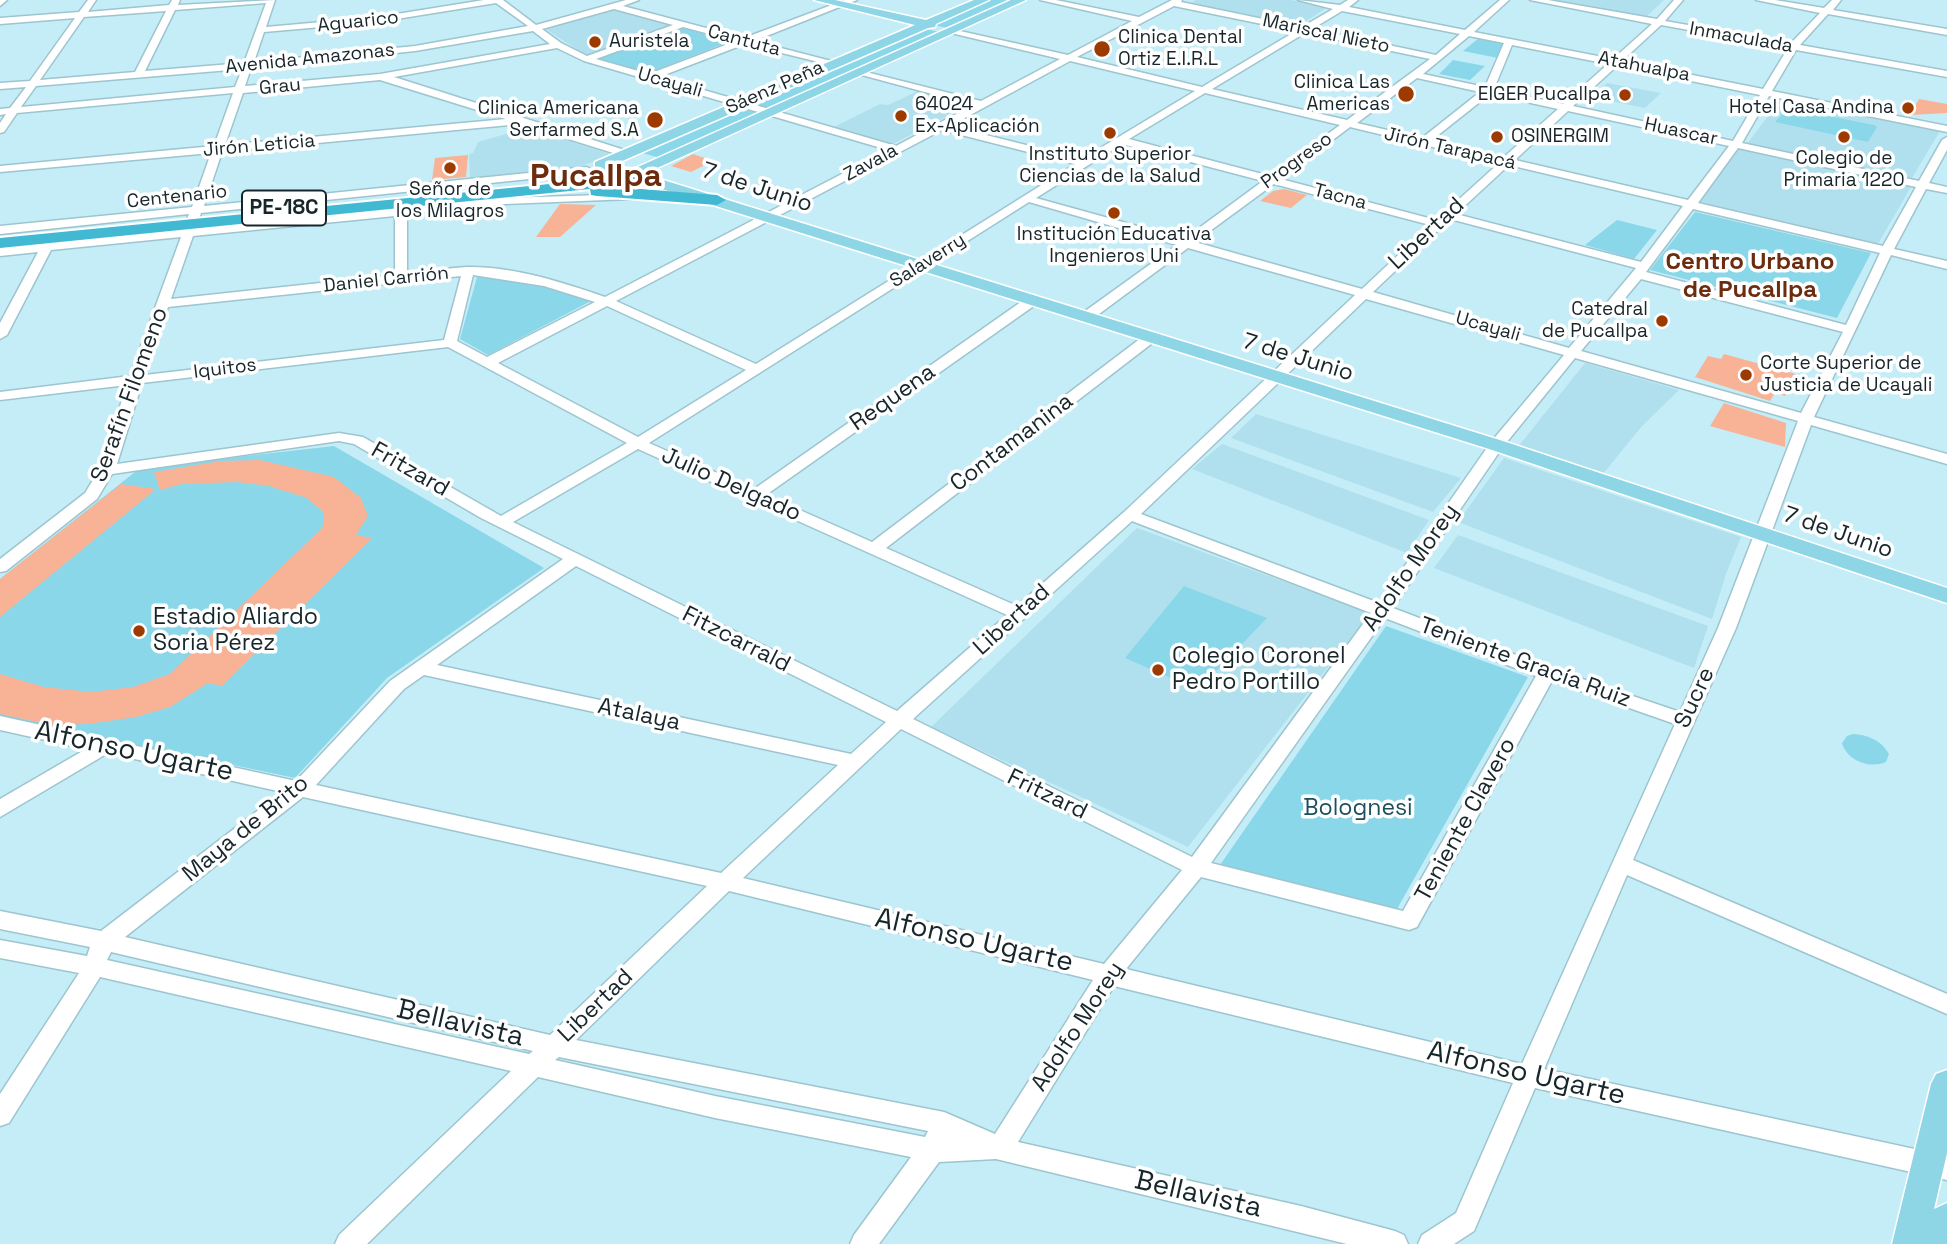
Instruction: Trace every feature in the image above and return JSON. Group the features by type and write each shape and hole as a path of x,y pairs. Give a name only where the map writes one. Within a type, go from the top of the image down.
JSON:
{"highway":[{"name":"Sáenz Peña","path":"568,178 594,168"},
{"name":"Sáenz Peña","path":"540,190 592,184 631,175"},
{"name":"Centenario","path":"0,243 568,178"},
{"name":"Centenario","path":"0,236 540,190"},
{"path":"540,190 716,201"}],"main road":[{"path":"820,0 954,31"},
{"name":"Sáenz Peña","path":"594,168 983,0"},
{"name":"Sáenz Peña","path":"631,175 1020,0"},
{"name":"7 de Junio","path":"594,168 631,175 716,201 1496,445 1947,596"},
{"path":"1909,1244 1938,1165 1947,1084"},
{"path":"1941,1244 1947,1219"}],"street":[{"path":"0,130 92,0"},
{"path":"0,20 174,4 271,0"},
{"name":"Serafín Filomeno","path":"0,567 91,496 107,470 136,380 271,0"},
{"name":"Aguarico","path":"259,30 369,22 498,0"},
{"name":"Ucayali","path":"498,0 558,45 587,59 896,149"},
{"name":"Avenida Amazonas","path":"0,86 248,66 437,46 535,27 635,0"},
{"path":"650,78 853,0"},
{"path":"1044,0 1139,20"},
{"name":"Atahualpa","path":"1302,0 1947,129"},
{"name":"Salaverry","path":"501,522 638,443 1120,140 1354,0"},
{"name":"Progreso","path":"1086,317 1438,58 1505,0"},
{"name":"Inmaculada","path":"1534,0 1947,75"},
{"name":"Libertad","path":"348,1244 725,882 897,722 1130,515 1438,224 1617,62 1679,0"},
{"path":"1760,0 1947,32"},
{"name":"Adolfo Morey","path":"1000,1149 1110,973 1196,869 1314,701 1382,611 1496,445 1640,270 1736,144 1793,47 1837,0"},
{"name":"Zavala","path":"489,362 981,104 1071,60 1176,1"},
{"name":"Mariscal Nieto","path":"1176,1 1438,58"},
{"path":"138,75 174,4"},
{"name":"Cantuta","path":"615,7 832,64"},
{"path":"587,59 681,25"},
{"name":"Jirón Tarapacá","path":"954,31 1947,265"},
{"path":"1422,143 1488,91 1510,40"},
{"name":"Grau","path":"0,112 380,77 558,45"},
{"path":"861,72 981,104"},
{"name":"Huascar","path":"1415,75 1947,190"},
{"path":"380,77 627,154"},
{"name":"Jirón Leticia","path":"0,169 518,121"},
{"path":"939,126 1084,163"},
{"name":"Tacna","path":"1120,140 1438,224"},
{"name":"Sucre","path":"1431,1244 1465,1222 1620,864 1727,628 1811,407 1888,251 1947,140"},
{"path":"0,252 47,247 193,221 594,168"},
{"path":"0,230 401,212 505,201 653,195"},
{"name":"Ucayali","path":"1028,199 1186,241 1947,459"},
{"path":"401,212 401,278"},
{"path":"1448,215 1851,330"},
{"path":"0,335 5,313 47,247"},
{"path":"450,343 468,271"},
{"name":"Daniel Carrión","path":"163,304 468,271 537,279 607,300 757,369"},
{"name":"Requena","path":"754,496 1033,300"},
{"name":"Contamanina","path":"875,548 1150,338"},
{"name":"Julio Delgado","path":"450,343 638,443 1020,614"},
{"name":"Iquitos","path":"0,396 450,343"},
{"name":"Fritzard","path":"107,470 339,437 358,440 501,522 574,559"},
{"name":"Teniente Gracía Ruiz","path":"1130,515 1548,673 1684,720"},
{"name":"Maya de Brito","path":"0,1115 86,983 104,941 301,788 397,685 574,559"},
{"name":"Fitzcarrald","path":"574,559 897,722"},
{"name":"Atalaya","path":"421,668 856,762"},
{"name":"Teniente Clavero","path":"1196,869 1409,921 1548,673"},
{"name":"Fritzard","path":"897,722 1196,869"},
{"name":"Alfonso Ugarte","path":"0,723 725,882 1528,1076 1938,1165"},
{"path":"0,809 105,746"},
{"path":"1620,864 1947,1004"},
{"name":"Bellavista","path":"0,920 104,941 555,1046 944,1123 1000,1149 1288,1216 1395,1244"},
{"name":"Bellavista","path":"0,949 92,966 715,1107 932,1150 1000,1149"},
{"path":"863,1244 932,1150 944,1123"}],"shaded area":[{"path":"1196,0 1291,0 1328,7 1300,25 1191,3"},
{"path":"1548,0 1664,0 1645,18"},
{"name":"Auristela","path":"613,9 672,25 587,56 544,28"},
{"name":"EIGER Pucallpa","path":"1607,83 1661,93 1645,108 1590,97"},
{"name":"64024 Ex-Aplicación","path":"918,91 971,104 893,144 834,127 880,104 888,105"},
{"name":"Colegio de Primaria 1220","path":"1780,100 1940,131 1912,178 1747,144"},
{"path":"527,128 613,155 569,170 470,179 469,154 473,153 478,142"},
{"path":"1740,148 1912,185 1878,244 1698,203"},
{"path":"1585,363 1679,390 1642,426 1603,474 1517,448"},
{"path":"1256,414 1461,478 1433,512 1231,438"},
{"path":"1222,444 1429,520 1407,553 1192,469"},
{"path":"1504,458 1741,537 1712,619 1458,522"},
{"name":"Colegio Coronel Pedro Portillo","path":"1137,528 1370,613 1188,847 931,727"},
{"path":"1458,535 1708,626 1694,668 1434,568"}],"green space":[{"path":"991,0 1011,0 947,28 934,25"},
{"path":"679,27 731,41 648,73 595,58"},
{"path":"924,29 940,32 770,110 752,103"},
{"path":"1479,38 1503,43 1498,58 1463,51"},
{"path":"1453,60 1485,66 1470,80 1439,74"},
{"path":"739,108 760,114 661,158 638,152"},
{"path":"1788,108 1877,127 1868,142 1775,122"},
{"path":"1695,212 1871,253 1837,318 1650,270"},
{"path":"1617,220 1657,230 1634,259 1585,245"},
{"path":"477,277 529,281 591,301 488,355 460,339"},
{"path":"334,446 544,568 387,678 295,778 0,716 0,579 140,468"},
{"path":"1184,586 1267,618 1198,690 1125,658"},
{"name":"Bolognesi","path":"1386,626 1528,677 1397,909 1220,865"},
{"path":"1853,734 1869,737 1882,745 1889,754 1886,762 1866,764 1849,755 1842,743 1847,736"}],"building":[{"path":"1919,99 1947,104 1947,113 1910,115"},
{"path":"693,154 713,161 691,172 671,166"},
{"name":"Señor de los Milagros","path":"468,155 466,177 432,180 435,158"},
{"path":"1284,189 1307,195 1291,208 1260,201 1273,191"},
{"path":"560,204 596,205 560,237 536,237"},
{"name":"Corte Superior de Justicia de Ucayali","path":"1724,354 1796,374 1785,396 1775,393 1770,401 1695,377 1708,356 1721,359"},
{"path":"1724,403 1786,423 1785,447 1710,426"},
{"path":"260,460 334,477 361,498 368,516 356,535 372,538 222,686 208,683 170,707 136,717 95,723 56,726 0,714 0,674 44,687 91,692 133,687 170,674 321,529 324,523 323,512 307,498 269,486 238,482 182,484 160,490 154,472 221,461"},
{"path":"121,484 156,489 0,617 0,579"}],"place":[{"name":"Auristela","path":"595,42"},
{"name":"Clinica Dental Ortiz E.I.R.L","path":"1102,49"},
{"name":"Clinica Las Americas","path":"1406,94"},
{"name":"EIGER Pucallpa","path":"1625,95"},
{"name":"Hotel Casa Andina","path":"1908,108"},
{"name":"64024 Ex-Aplicación","path":"901,116"},
{"name":"Clinica Americana Serfarmed S.A","path":"655,120"},
{"name":"Instituto Superior Ciencias de la Salud","path":"1110,133"},
{"name":"OSINERGIM","path":"1497,137"},
{"name":"Colegio de Primaria 1220","path":"1844,137"},
{"name":"Señor de los Milagros","path":"450,168"},
{"name":"Institución Educativa Ingenieros Uni","path":"1114,213"},
{"name":"Catedral de Pucallpa","path":"1662,321"},
{"name":"Corte Superior de Justicia de Ucayali","path":"1746,375"},
{"name":"Estadio Aliardo Soria Pérez","path":"139,631"},
{"name":"Colegio Coronel Pedro Portillo","path":"1158,670"}],"district":[{"name":"Pucallpa","path":"596,177"},
{"name":"Centro Urbano de Pucallpa","path":"1750,276"}]}
